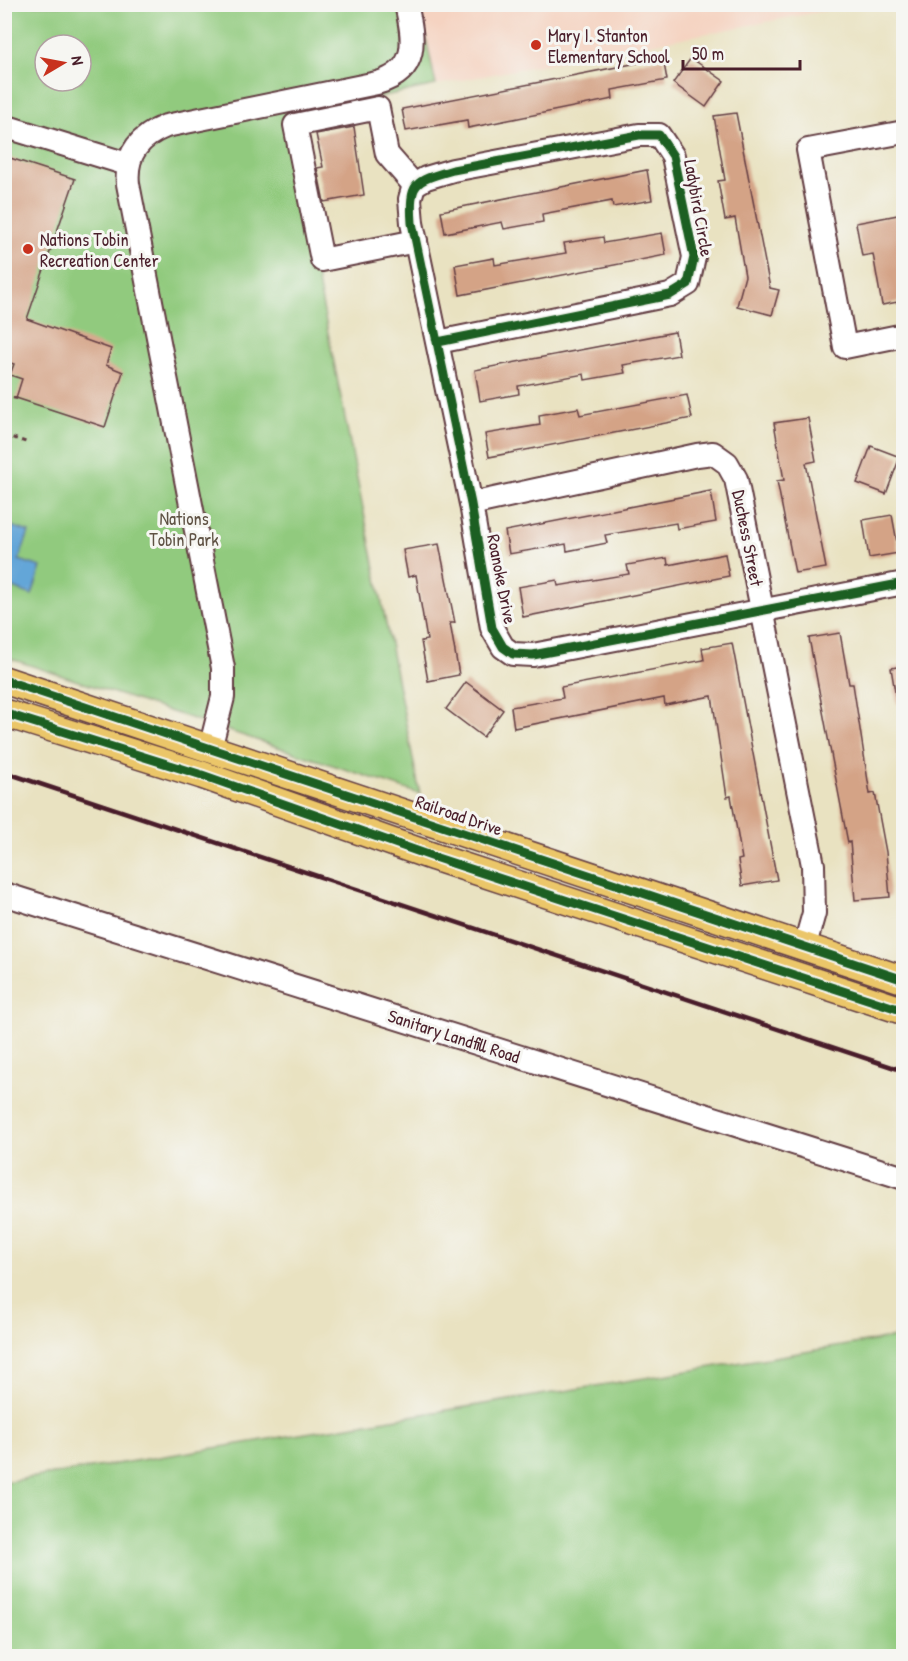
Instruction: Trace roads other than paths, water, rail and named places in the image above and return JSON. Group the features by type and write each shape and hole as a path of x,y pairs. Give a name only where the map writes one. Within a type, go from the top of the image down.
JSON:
{"main road":[{"name":"Railroad Drive","path":"4,680 668,902 806,945 903,980"},
{"path":"4,713 202,775 434,857 903,1011"},
{"path":"202,775 210,748"}],"street":[{"path":"210,748 223,697 224,668 128,184 127,164 130,154 139,143 166,126 391,78 407,63 412,46 406,4"},
{"path":"414,185 387,154 378,108 295,126 322,260 416,242"},
{"path":"4,126 127,164"},
{"path":"903,132 808,150 845,347 903,335"},
{"name":"Ladybird Circle","path":"414,185 426,178 453,170 639,135 659,135 673,156 694,257 688,284 670,295 438,342"},
{"name":"Roanoke Drive","path":"414,185 410,199 416,242 471,504 492,628 503,647 513,654 533,655 903,583"},
{"name":"Duchess Street","path":"471,504 713,453 727,463 736,479 813,865 814,913 806,945"},
{"name":"Sanitary Landfill Road","path":"4,894 903,1178"}],"water":[{"path":"5,524 29,532 19,560 41,567 32,595 5,585"}],"railway":[{"path":"4,772 904,1071"}],"place":[{"name":"Mary I. Stanton Elementary School","path":"536,45"},
{"name":"Nations Tobin Recreation Center","path":"28,249"}],"park label":[{"name":"Nations Tobin Park","path":"184,528"}]}
